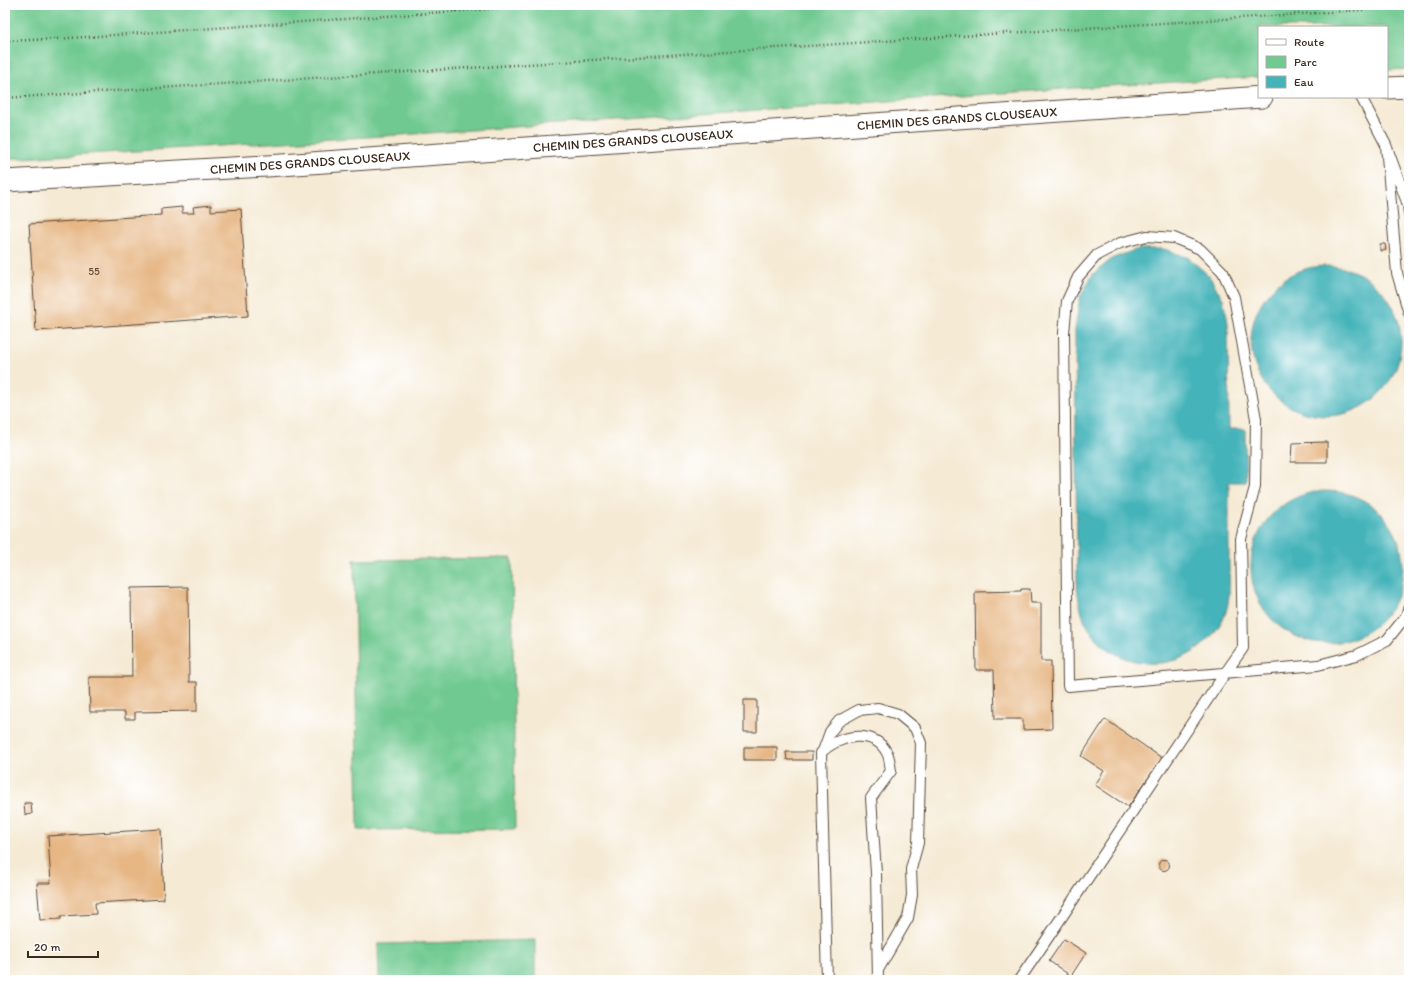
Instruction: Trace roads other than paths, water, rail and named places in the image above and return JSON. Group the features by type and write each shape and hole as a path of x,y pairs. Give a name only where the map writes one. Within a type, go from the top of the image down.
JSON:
{"street":[{"path":"1388,88 1409,87"},
{"name":"CHEMIN DES GRANDS CLOUSEAUX","path":"5,181 275,165 1258,97"}],"lane":[{"path":"1362,98 1386,145 1408,205 1409,213"},
{"path":"1386,145 1397,273 1409,313"},
{"path":"1019,980 1226,672 1243,648 1241,539 1255,487 1256,419 1234,297 1224,272 1200,249 1174,238 1147,236 1120,243 1097,255 1078,276 1067,301 1064,341 1068,686 1226,672 1318,665 1357,656 1387,640 1406,616 1409,607"},
{"path":"827,980 822,753 830,732 839,721 859,710 878,708 898,714 915,728 921,743 918,843 911,869 912,895 908,918 878,975"},
{"path":"822,753 827,747 843,739 868,737 878,741 888,754 891,771 871,798 876,873 878,975"}],"water":[{"path":"1138,249 1164,249 1189,258 1209,276 1223,299 1228,323 1229,429 1245,429 1246,482 1229,482 1229,600 1226,612 1218,628 1206,642 1193,652 1178,659 1163,663 1147,663 1131,660 1117,654 1103,645 1088,628 1085,622 1077,587 1075,330 1080,297 1093,274 1113,258"},
{"path":"1319,266 1333,266 1348,269 1361,275 1374,283 1384,293 1398,319 1401,341 1400,356 1395,370 1384,389 1374,399 1348,413 1333,416 1319,416 1304,413 1291,407 1278,399 1268,389 1254,363 1251,348 1251,334 1254,319 1260,306 1268,293 1278,283 1304,269"},
{"path":"1320,491 1334,491 1349,494 1363,500 1381,513 1394,531 1400,545 1403,567 1400,589 1394,603 1381,621 1363,634 1349,640 1334,643 1320,643 1305,640 1291,634 1279,626 1268,615 1260,603 1254,589 1251,574 1251,560 1254,545 1260,531 1268,519 1279,508 1291,500 1305,494"}]}
